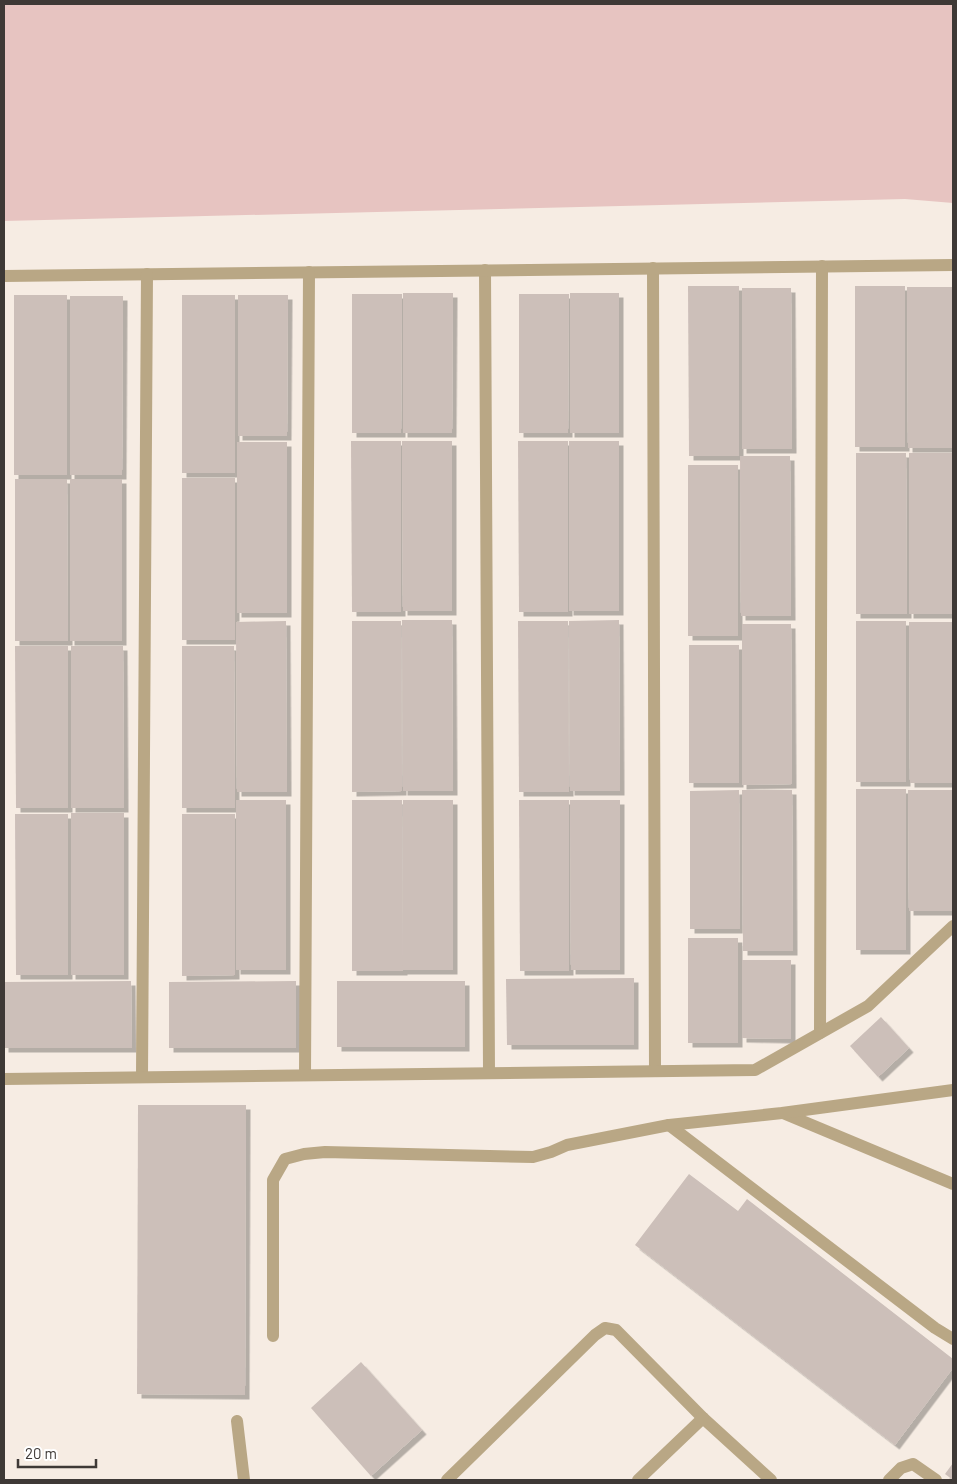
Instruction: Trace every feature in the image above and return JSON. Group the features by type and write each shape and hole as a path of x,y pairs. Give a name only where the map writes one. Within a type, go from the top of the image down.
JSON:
{"street":[{"path":"4,276 953,265"},
{"path":"820,1033 822,266"},
{"path":"653,268 655,1070"},
{"path":"485,270 489,1072"},
{"path":"305,1075 309,272"},
{"path":"142,1077 147,274"},
{"path":"4,1079 755,1070 868,1006 953,926"},
{"path":"273,1336 273,1180 285,1159 304,1154 325,1152 534,1157 567,1145 669,1125 782,1113 953,1090"},
{"path":"782,1113 953,1184"},
{"path":"669,1125 935,1328 953,1339"},
{"path":"447,1480 595,1334 605,1328 616,1330 703,1418 771,1480"},
{"path":"638,1480 703,1418"},
{"path":"237,1421 244,1480"},
{"path":"889,1480 901,1468 913,1464 936,1480"}],"shaded area":[{"path":"4,4 953,4 953,203 905,199 4,221"}],"building":[{"path":"688,286 739,286 739,456 689,456"},
{"path":"855,286 905,286 905,447 855,447"},
{"path":"907,287 953,287 953,448 908,448"},
{"path":"742,288 791,288 792,449 742,449"},
{"path":"403,293 453,293 452,433 403,433"},
{"path":"570,293 619,293 619,433 570,433"},
{"path":"352,294 402,294 401,433 352,433"},
{"path":"519,294 569,294 568,433 519,433"},
{"path":"14,295 67,295 67,475 14,475"},
{"path":"182,295 235,295 235,473 182,473"},
{"path":"238,295 288,295 287,436 238,436"},
{"path":"70,296 123,296 122,475 70,475"},
{"path":"351,441 401,441 401,612 352,612"},
{"path":"402,441 452,441 452,611 403,611"},
{"path":"518,441 568,441 568,612 519,612"},
{"path":"569,441 619,441 619,611 569,611"},
{"path":"237,442 287,442 287,613 237,613"},
{"path":"856,453 906,453 907,614 856,614"},
{"path":"909,453 953,453 953,614 909,614"},
{"path":"740,456 790,456 791,616 741,616"},
{"path":"688,465 738,465 738,636 688,636"},
{"path":"182,478 235,478 235,640 182,640"},
{"path":"15,479 67,479 68,641 15,641"},
{"path":"70,479 122,479 122,641 70,641"},
{"path":"402,620 452,620 453,791 403,791"},
{"path":"619,620 620,791 570,791 569,621"},
{"path":"286,621 287,792 237,792 236,622"},
{"path":"352,621 401,621 402,791 352,792"},
{"path":"518,621 568,621 569,792 519,792"},
{"path":"856,621 906,621 906,782 856,782"},
{"path":"909,622 953,622 953,783 910,783"},
{"path":"742,624 791,624 792,784 742,785"},
{"path":"689,645 739,645 739,783 689,783"},
{"path":"15,646 68,646 68,808 16,808"},
{"path":"71,646 123,646 124,808 71,808"},
{"path":"182,646 234,646 235,808 182,808"},
{"path":"856,789 906,789 906,950 856,950"},
{"path":"739,790 740,929 690,929 690,791"},
{"path":"742,790 792,790 793,951 743,951"},
{"path":"908,790 953,790 953,911 909,911"},
{"path":"236,800 286,800 286,970 236,970"},
{"path":"352,800 402,800 403,971 352,971"},
{"path":"403,800 453,800 453,970 403,970"},
{"path":"519,800 569,800 569,971 520,971"},
{"path":"570,800 620,800 620,970 571,970"},
{"path":"71,813 124,813 124,975 71,975"},
{"path":"15,814 68,814 68,975 16,975"},
{"path":"182,814 235,814 235,975 182,976"},
{"path":"688,938 738,938 738,1043 688,1043"},
{"path":"742,960 791,960 791,1039 742,1038"},
{"path":"634,978 634,1045 507,1045 506,979"},
{"path":"131,981 132,1048 4,1048 4,982"},
{"path":"296,981 296,1048 169,1048 169,982"},
{"path":"337,981 465,981 465,1047 337,1047"},
{"path":"881,1017 909,1048 878,1077 850,1046"},
{"path":"138,1105 246,1105 245,1395 137,1394"},
{"path":"689,1174 738,1211 747,1199 953,1359 953,1368 895,1445 635,1245"},
{"path":"361,1362 422,1430 371,1476 311,1408"},
{"path":"953,1463 953,1480 945,1474"}]}
